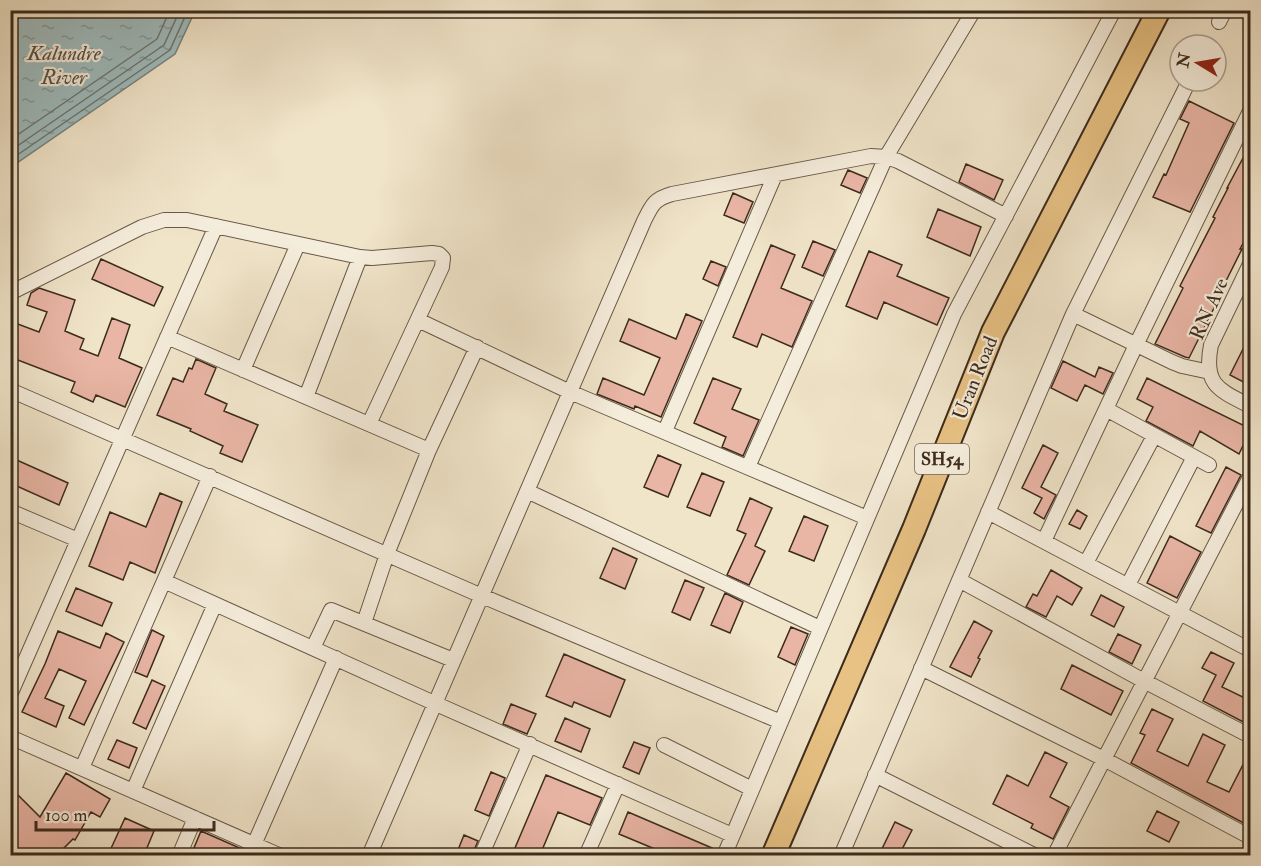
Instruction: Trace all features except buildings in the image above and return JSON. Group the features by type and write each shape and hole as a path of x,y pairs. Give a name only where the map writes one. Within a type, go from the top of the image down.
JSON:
{"main road":[{"name":"Uran Road","path":"773,855 914,529 993,332 1158,13"}],"street":[{"path":"748,466 886,157 974,10"},
{"path":"724,855 954,314 1114,10"},
{"path":"841,855 1073,314 1183,93"},
{"path":"1044,541 1136,345 1251,111"},
{"path":"369,855 644,221 651,206 658,198 871,156 898,161 1006,216"},
{"path":"665,431 775,175"},
{"path":"10,293 142,227 164,220 187,219 360,257 432,253 441,256 444,262 442,267 369,424"},
{"path":"10,695 216,226"},
{"path":"243,370 298,244"},
{"path":"306,397 360,257"},
{"name":"RN Ave","path":"1210,372 1211,345 1251,264"},
{"path":"1073,314 1182,366 1210,372 1213,382 1221,390 1251,406"},
{"path":"418,320 570,392 867,518"},
{"path":"167,337 429,450"},
{"path":"364,623 387,554 429,450 477,347"},
{"path":"10,390 482,596 781,722"},
{"path":"1106,409 1209,465"},
{"path":"1086,563 1154,436"},
{"path":"1128,585 1194,457"},
{"path":"82,768 210,476"},
{"path":"1054,855 1180,612 1244,503 1251,477"},
{"path":"526,491 820,628"},
{"path":"10,511 78,540"},
{"path":"988,512 1251,650"},
{"path":"959,580 1144,681 1251,736"},
{"path":"164,581 732,835"},
{"path":"133,791 215,604"},
{"path":"313,648 331,610 453,660"},
{"path":"252,850 336,658"},
{"path":"921,668 1104,759 1251,837"},
{"path":"10,737 195,818 252,850 281,855"},
{"path":"481,855 530,744"},
{"path":"664,745 752,789"},
{"path":"875,775 1036,855"},
{"path":"586,855 618,784"},
{"path":"178,855 195,818"}],"water":[{"name":"Kalundre River","path":"11,10 195,11 175,54 11,167"}]}
